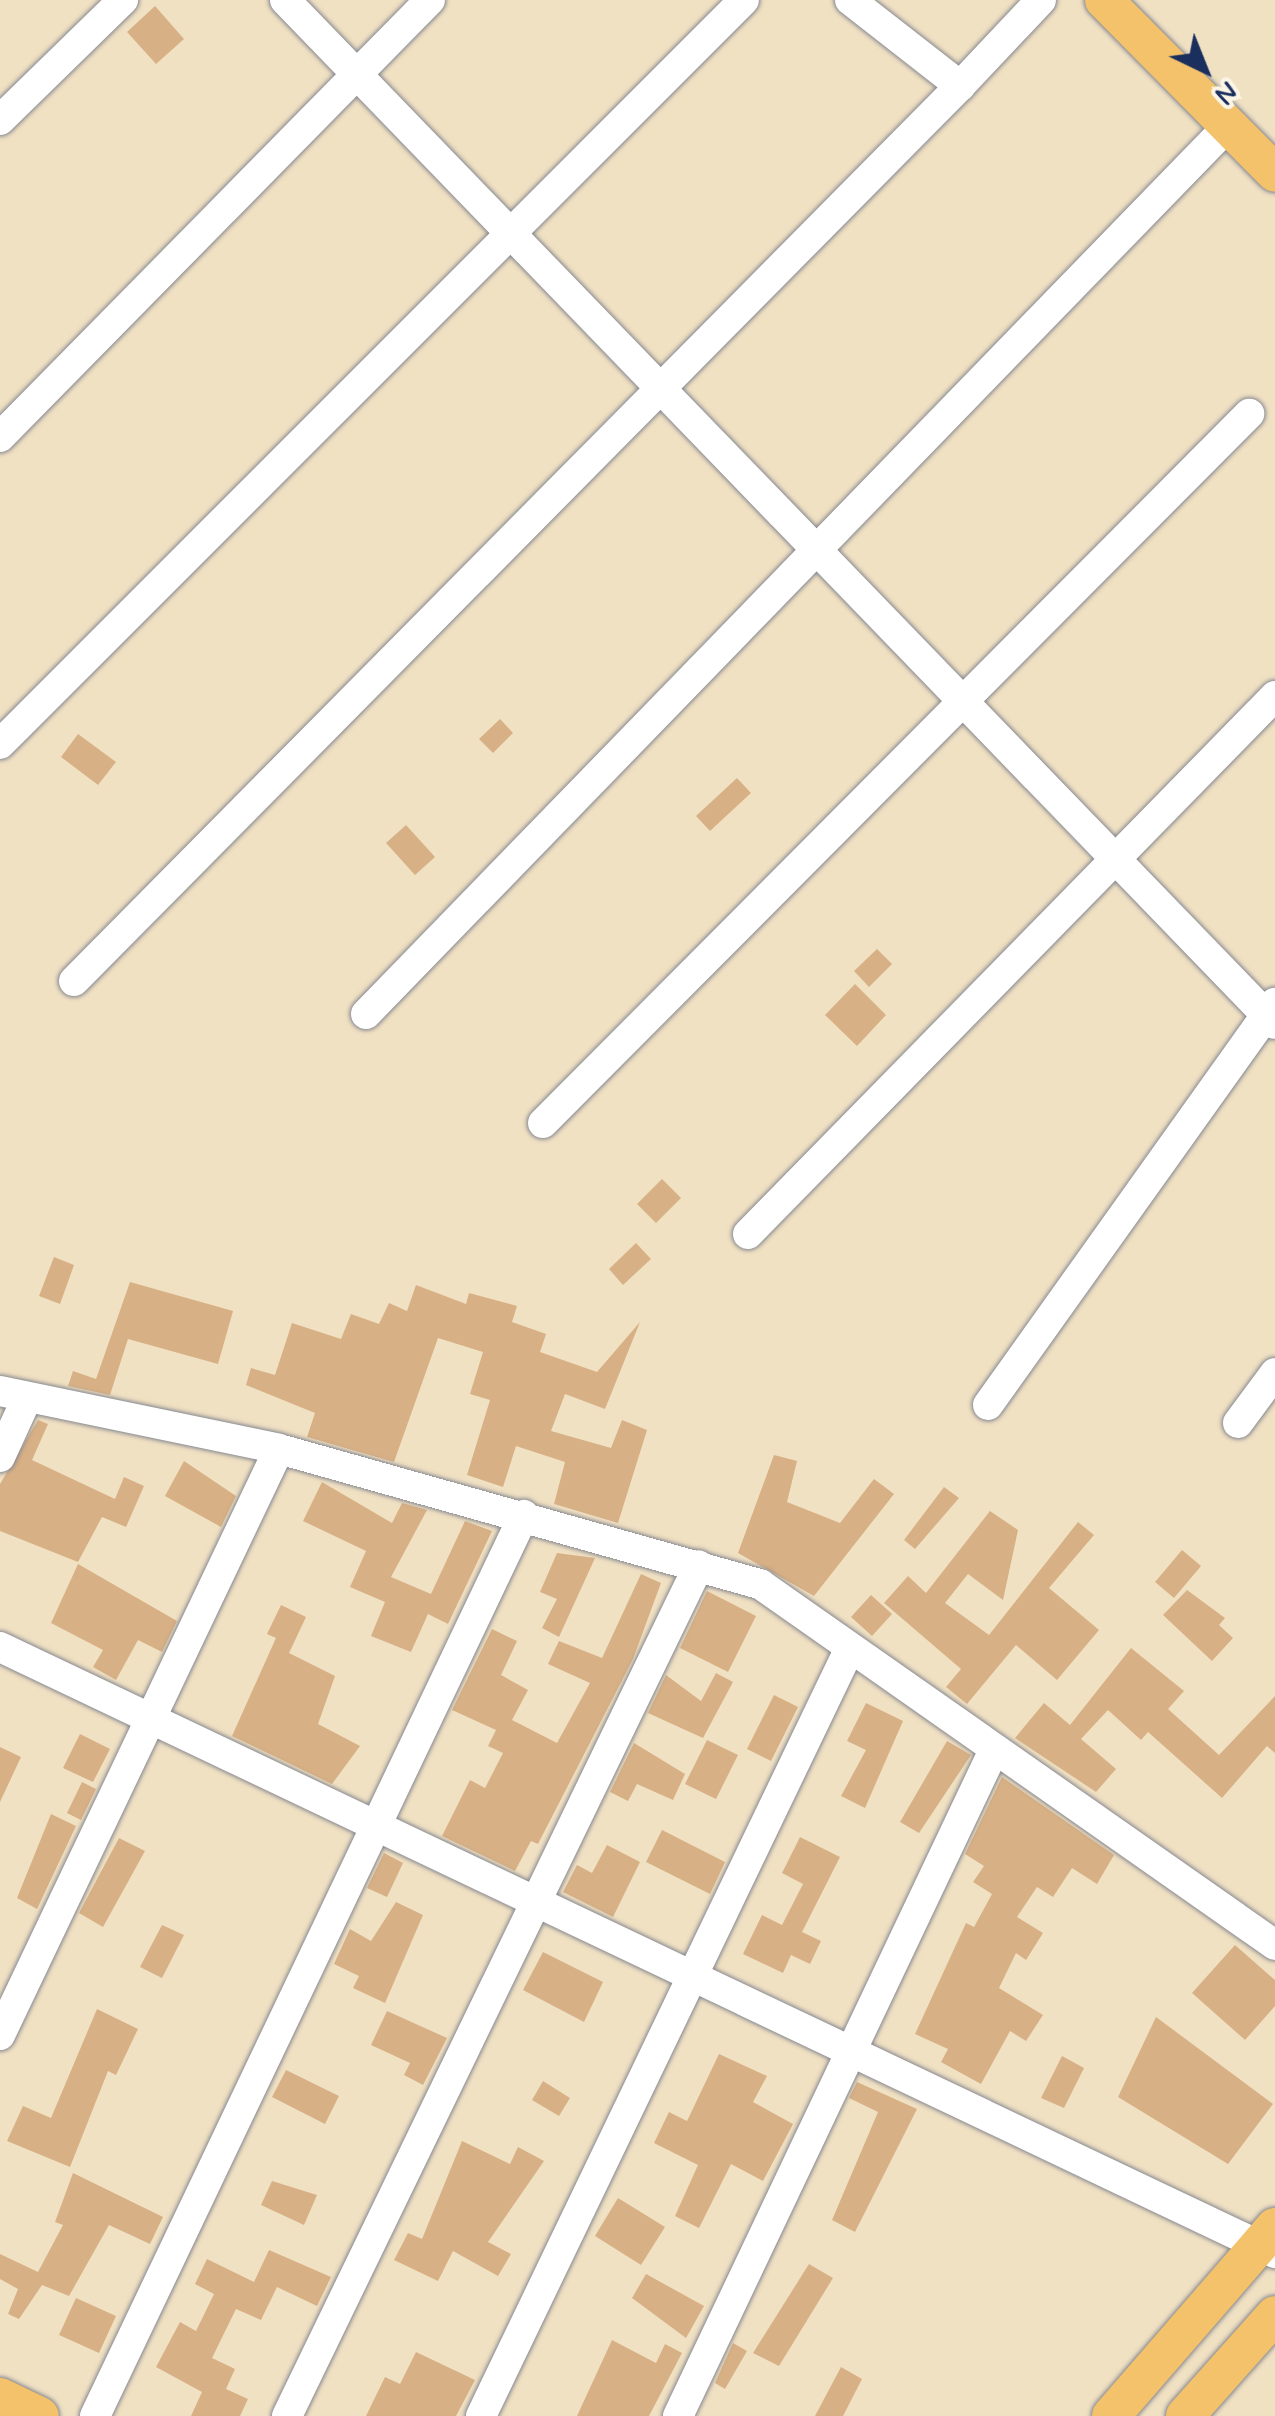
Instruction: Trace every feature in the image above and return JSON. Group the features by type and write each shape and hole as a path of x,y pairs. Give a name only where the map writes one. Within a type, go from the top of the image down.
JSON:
{"main road":[{"path":"1104,0 1273,166"},
{"path":"1112,2416 1270,2242"},
{"path":"1185,2416 1275,2314"},
{"path":"0,2396 40,2416"}],"street":[{"path":"0,120 123,0"},
{"path":"285,0 658,382 960,704 1112,860 1272,1014 988,1405"},
{"path":"0,437 354,72 430,0"},
{"path":"0,744 744,0"},
{"path":"850,0 960,86"},
{"path":"74,981 658,382 960,86 1041,0"},
{"path":"366,1014 1228,126"},
{"path":"543,1124 1249,414"},
{"path":"748,1234 1275,696"},
{"path":"1238,1423 1275,1373"},
{"path":"0,1457 14,1394 278,1450 760,1584 1275,1945"},
{"path":"0,2035 278,1450"},
{"path":"96,2416 524,1516"},
{"path":"287,2416 699,1565"},
{"path":"0,1647 538,1898 847,2056 1270,2242"},
{"path":"481,2416 850,1648"},
{"path":"678,2416 994,1750"}],"building":[{"path":"155,6 184,39 156,64 127,32"},
{"path":"500,719 513,733 493,753 479,739"},
{"path":"78,734 116,762 98,785 61,757"},
{"path":"737,778 751,793 710,831 696,816"},
{"path":"406,825 435,857 415,875 386,843"},
{"path":"877,949 892,964 869,987 854,971"},
{"path":"855,984 886,1015 857,1046 825,1015"},
{"path":"662,1179 681,1198 656,1223 637,1204"},
{"path":"636,1243 651,1259 623,1285 609,1269"},
{"path":"54,1257 74,1265 60,1304 39,1296"},
{"path":"130,1282 233,1311 218,1364 128,1339 110,1395 68,1386 73,1371 96,1379"},
{"path":"416,1285 466,1304 469,1293 517,1306 512,1322 546,1334 540,1352 597,1372 640,1322 605,1409 565,1394 551,1431 611,1448 622,1420 647,1430 618,1523 554,1504 565,1462 516,1446 503,1487 467,1475 490,1400 470,1394 483,1352 438,1338 394,1462 307,1437 315,1413 246,1385 251,1368 275,1375 292,1323 341,1339 351,1314 379,1324 389,1303 407,1311"},
{"path":"38,1420 48,1424 32,1460 115,1499 124,1477 144,1486 126,1527 102,1517 78,1562 0,1531 0,1484"},
{"path":"774,1455 797,1461 787,1502 840,1523 874,1479 894,1494 814,1596 738,1553"},
{"path":"184,1461 236,1496 221,1527 165,1496"},
{"path":"322,1482 392,1523 402,1503 427,1510 391,1577 431,1594 465,1521 492,1531 448,1624 428,1614 411,1652 371,1636 385,1602 350,1587 366,1551 303,1521"},
{"path":"944,1487 959,1498 915,1549 904,1540"},
{"path":"990,1511 1018,1530 1003,1600 968,1574 945,1603 989,1635 1078,1522 1094,1535 1049,1588 1099,1630 1057,1680 1016,1645 967,1704 946,1687 961,1669 884,1603 908,1576 926,1593"},
{"path":"1182,1550 1201,1566 1174,1598 1155,1582"},
{"path":"557,1553 595,1558 559,1637 542,1628 557,1599 540,1592"},
{"path":"78,1564 177,1621 162,1652 138,1640 116,1680 93,1667 103,1650 51,1623"},
{"path":"641,1574 661,1583 633,1659 538,1844 531,1841 515,1871 442,1836 470,1780 485,1788 503,1753 488,1746 496,1730 452,1710 492,1629 517,1641 501,1675 528,1690 512,1720 557,1743 590,1683 548,1664 559,1641 602,1658"},
{"path":"1187,1590 1225,1618 1219,1625 1233,1638 1212,1661 1163,1615"},
{"path":"707,1591 756,1616 728,1672 680,1648"},
{"path":"871,1595 892,1614 872,1636 851,1617"},
{"path":"281,1605 306,1617 289,1653 335,1676 318,1724 360,1746 332,1784 232,1736 276,1638 267,1634"},
{"path":"1131,1648 1184,1691 1168,1709 1219,1755 1275,1696 1275,1753 1267,1746 1222,1798 1148,1732 1141,1740 1108,1710 1081,1739 1116,1769 1096,1792 1015,1738 1044,1703 1070,1725"},
{"path":"716,1673 733,1682 703,1738 648,1713 666,1675 701,1701"},
{"path":"774,1695 798,1707 771,1761 747,1749"},
{"path":"866,1703 903,1721 865,1808 841,1796 866,1750 847,1741"},
{"path":"80,1734 110,1749 93,1782 63,1768"},
{"path":"707,1740 738,1755 716,1799 685,1784"},
{"path":"947,1741 971,1755 919,1833 900,1822"},
{"path":"634,1743 685,1774 673,1800 637,1784 628,1801 610,1792"},
{"path":"0,1747 21,1757 0,1802"},
{"path":"1002,1777 1114,1855 1097,1884 1072,1868 1053,1897 1037,1887 1017,1917 1043,1933 1026,1960 1016,1953 999,1988 1043,2015 1026,2041 1010,2031 981,2084 941,2062 948,2049 915,2034 966,1923 974,1927 992,1894 973,1882 984,1866 965,1854"},
{"path":"82,1782 96,1789 81,1820 67,1813"},
{"path":"51,1814 76,1826 37,1909 17,1898"},
{"path":"662,1830 725,1862 710,1894 646,1862"},
{"path":"800,1837 840,1857 802,1932 821,1941 810,1964 791,1955 783,1973 743,1954 762,1915 782,1925 803,1884 782,1873"},
{"path":"119,1838 145,1851 103,1927 79,1913"},
{"path":"607,1845 640,1862 613,1917 563,1892 577,1865 592,1873"},
{"path":"384,1853 403,1863 387,1897 367,1888"},
{"path":"396,1902 423,1915 385,2003 353,1988 359,1976 334,1964 350,1929 371,1941"},
{"path":"162,1925 184,1935 162,1978 140,1967"},
{"path":"1235,1945 1275,1980 1275,2006 1245,2040 1192,1993"},
{"path":"543,1952 603,1982 584,2022 523,1990"},
{"path":"97,2009 138,2029 116,2075 108,2071 70,2167 7,2141 23,2106 51,2118"},
{"path":"387,2011 447,2038 423,2085 404,2075 410,2063 371,2045"},
{"path":"1156,2017 1273,2104 1228,2164 1118,2097"},
{"path":"719,2054 767,2076 753,2102 793,2124 763,2181 731,2164 699,2228 675,2216 698,2165 654,2143 669,2112 687,2121"},
{"path":"1062,2056 1084,2068 1064,2108 1041,2098"},
{"path":"286,2070 339,2096 325,2124 272,2097"},
{"path":"543,2081 570,2098 559,2116 532,2100"},
{"path":"857,2082 917,2109 855,2232 832,2220 878,2112 849,2098"},
{"path":"462,2141 510,2164 518,2147 544,2161 488,2242 511,2254 498,2276 453,2251 438,2281 394,2260 408,2233 422,2239"},
{"path":"73,2173 163,2217 150,2244 109,2225 69,2296 42,2285 19,2319 8,2314 18,2289 0,2279 0,2254 38,2272 63,2225 55,2222"},
{"path":"272,2181 317,2195 304,2225 261,2205"},
{"path":"618,2198 665,2227 641,2265 595,2236"},
{"path":"269,2250 331,2277 317,2306 277,2287 261,2320 236,2309 212,2358 235,2369 226,2389 248,2399 240,2416 191,2416 202,2392 156,2367 180,2322 196,2331 214,2294 195,2284 207,2259 254,2282"},
{"path":"809,2264 833,2278 779,2366 753,2353"},
{"path":"646,2274 704,2306 686,2338 632,2298"},
{"path":"76,2298 116,2316 99,2353 59,2335"},
{"path":"612,2340 656,2363 665,2344 682,2353 649,2416 577,2416"},
{"path":"733,2343 747,2351 725,2389 715,2383"},
{"path":"416,2352 475,2380 456,2416 366,2416 385,2377 400,2384"},
{"path":"841,2367 862,2379 843,2416 815,2416"}]}
